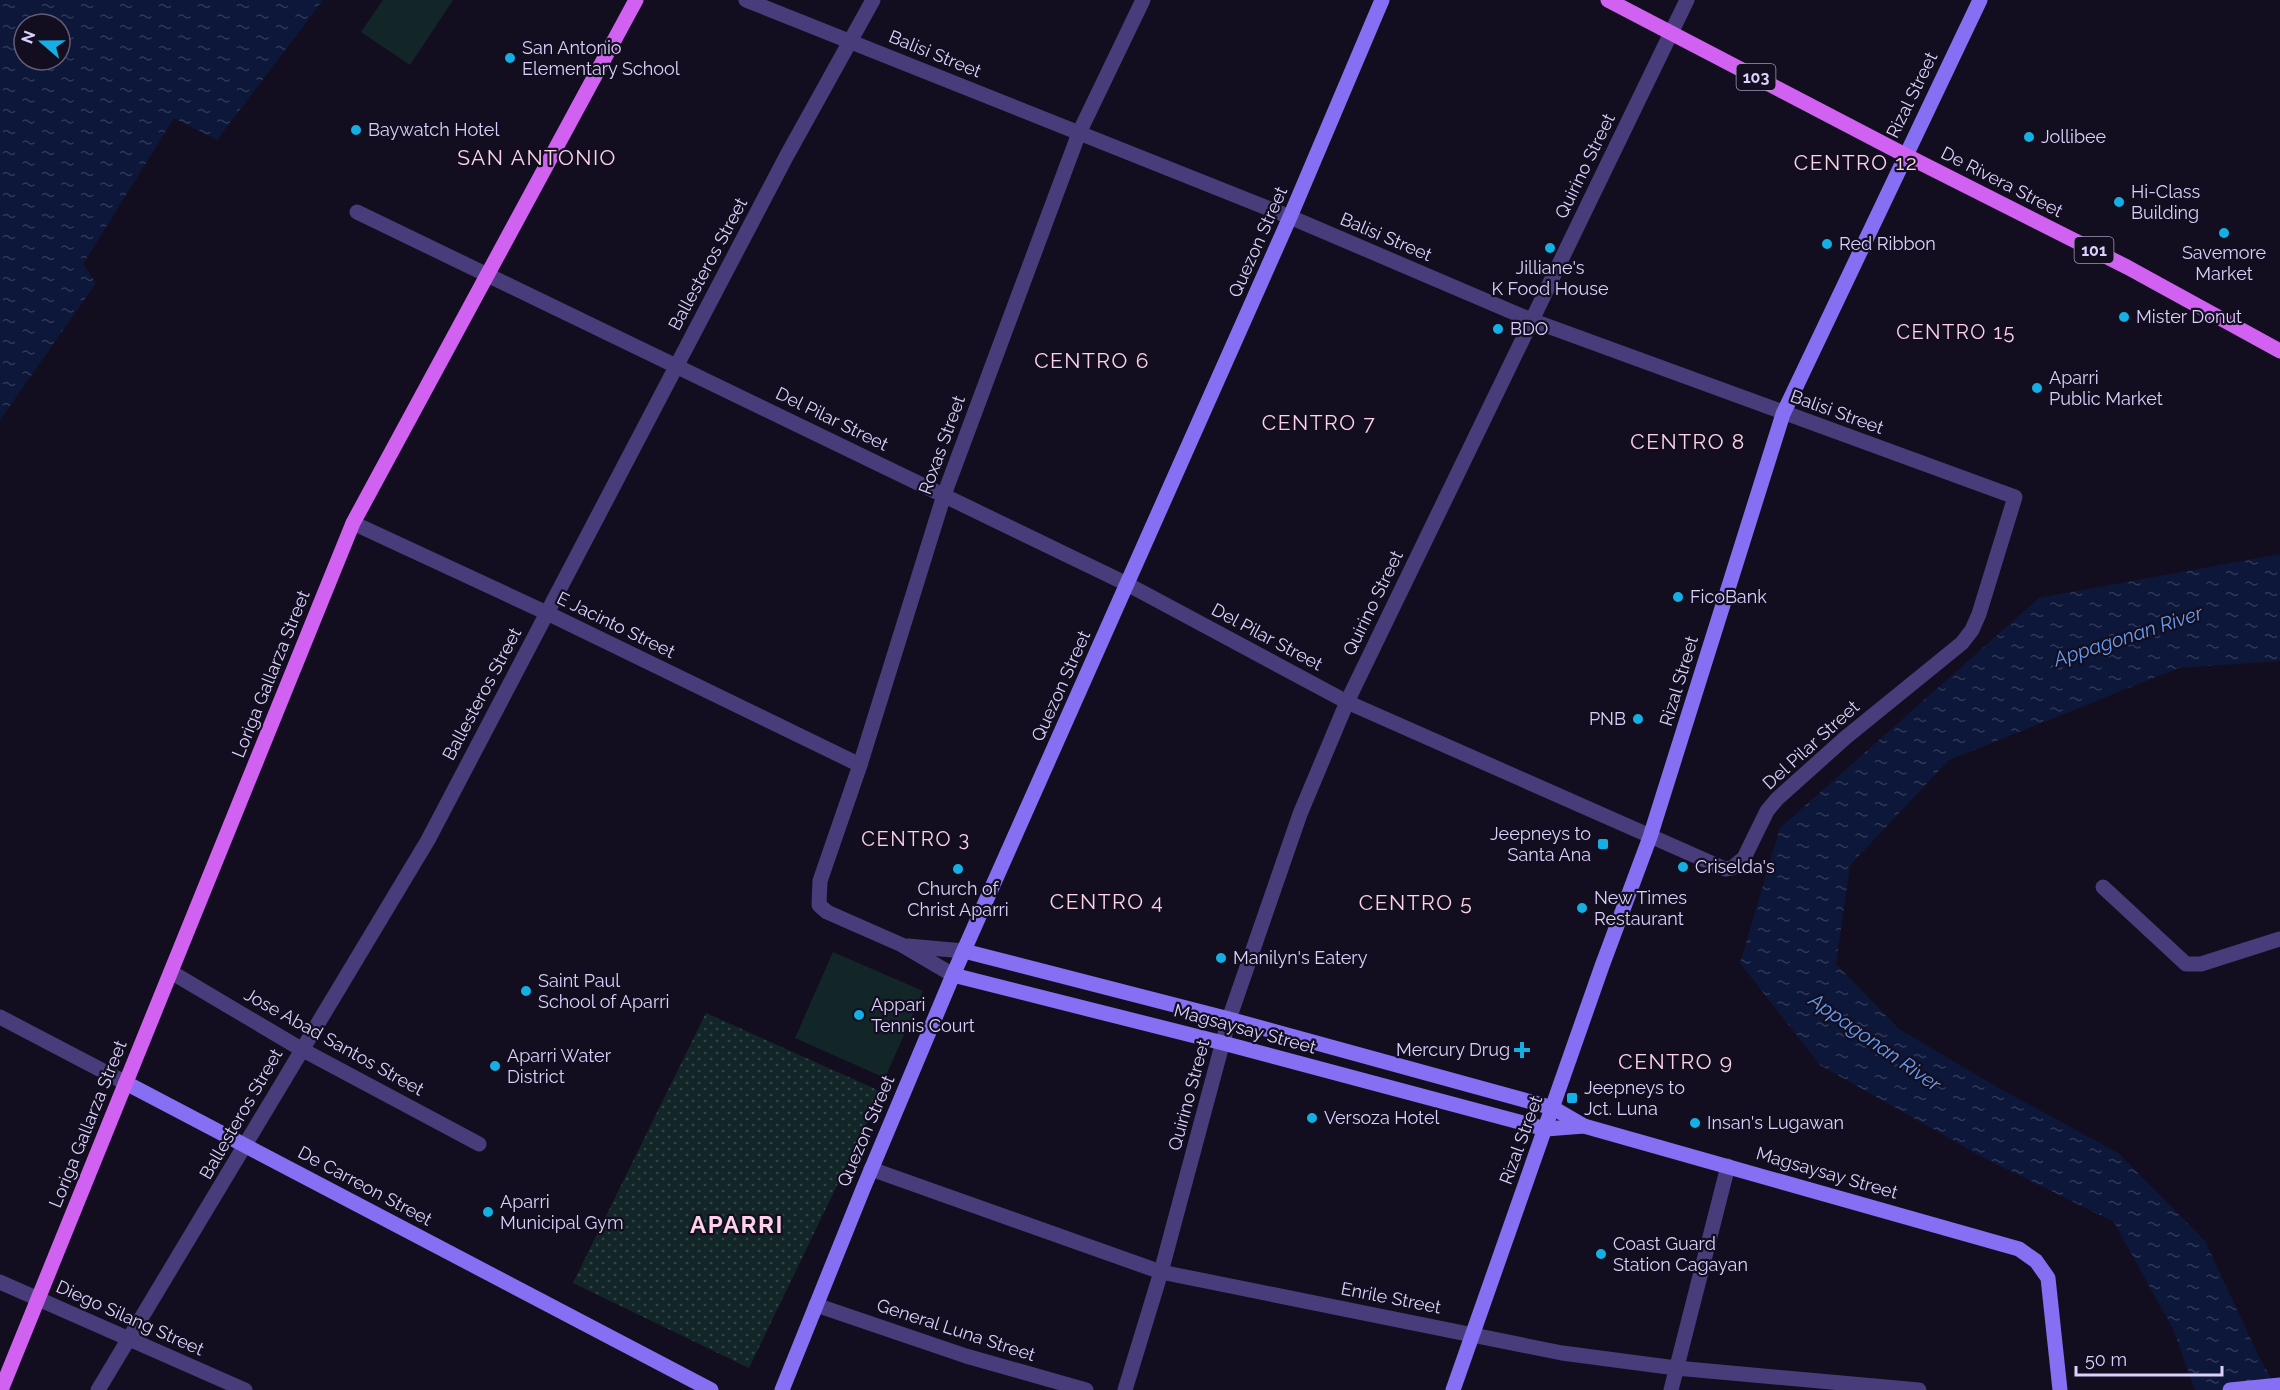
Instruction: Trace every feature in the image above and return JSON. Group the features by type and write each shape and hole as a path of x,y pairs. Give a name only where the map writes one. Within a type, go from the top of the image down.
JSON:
{"main road":[{"name":"Loriga Gallarza Street","path":"1,1390 353,523 636,0"},
{"name":"De Rivera Street","path":"1608,0 1905,155 2127,267 2280,351"}],"street":[{"name":"Balisi Street","path":"746,0 1290,217 1531,321 2015,496"},
{"name":"Ballesteros Street","path":"98,1390 428,840 786,157 873,0"},
{"name":"Roxas Street","path":"827,912 819,905 819,881 860,765 944,495 1079,133 1143,0"},
{"name":"Quezon Street","path":"782,1390 871,1169 953,975 1290,217 1382,0"},
{"name":"Quirino Street","path":"1125,1390 1161,1272 1230,1019 1300,814 1347,702 1688,0"},
{"name":"Rizal Street","path":"1453,1390 1602,966 1650,837 1783,414 1980,0"},
{"name":"Del Pilar Street","path":"357,212 1127,584 1347,702 1725,869 1738,864 1744,858 1767,811 1777,799 1845,738 1951,652 1972,630 1995,568 2015,496"},
{"name":"E Jacinto Street","path":"353,523 860,765"},
{"path":"2103,887 2186,964 2200,964 2280,939"},
{"name":"Magsaysay Street","path":"827,912 902,945 953,975 1223,1043 1546,1129 1584,1126"},
{"name":"Magsaysay Street","path":"902,945 964,951 1230,1019 1553,1108 1584,1126 2019,1249 2036,1261 2048,1278 2060,1390"},
{"name":"Jose Abad Santos Street","path":"171,972 301,1049 479,1144"},
{"name":"De Carreon Street","path":"0,1017 711,1390"},
{"path":"1671,1390 1728,1166"},
{"name":"Enrile Street","path":"871,1169 1161,1272 1562,1353 1676,1368 1919,1390"},
{"name":"Diego Silang Street","path":"0,1282 245,1390"},
{"name":"General Luna Street","path":"816,1305 966,1356 1086,1390"},
{"path":"2230,1390 2280,1385"}],"green space":[{"path":"383,0 453,0 410,65 361,32"},
{"name":"Appari Tennis Court","path":"833,952 923,991 885,1078 795,1038"},
{"path":"706,1013 882,1092 749,1368 573,1283"}],"water":[{"path":"0,0 323,0 217,140 174,118 83,264 96,283 0,420"},
{"name":"Appagonan River","path":"2280,554 2280,661 2178,668 1949,760 1850,865 1836,964 1899,1029 1997,1087 2118,1153 2205,1241 2258,1355 2278,1390 2195,1390 2173,1329 2114,1222 1982,1157 1820,1065 1740,963 1780,828 2039,598"}],"place":[{"name":"San Antonio Elementary School","path":"510,58"},
{"name":"Baywatch Hotel","path":"356,130"},
{"name":"Jollibee","path":"2029,137"},
{"name":"Hi-Class Building","path":"2119,202"},
{"name":"Savemore Market","path":"2224,233"},
{"name":"Red Ribbon","path":"1827,244"},
{"name":"Jilliane's K Food House","path":"1550,248"},
{"name":"Mister Donut","path":"2124,317"},
{"name":"BDO","path":"1498,329"},
{"name":"Aparri Public Market","path":"2037,388"},
{"name":"FicoBank","path":"1678,597"},
{"name":"PNB","path":"1638,719"},
{"name":"Jeepneys to Santa Ana","path":"1603,844"},
{"name":"Criselda's","path":"1683,867"},
{"name":"Church of Christ Aparri","path":"958,869"},
{"name":"New Times Restaurant","path":"1582,908"},
{"name":"Manilyn's Eatery","path":"1221,958"},
{"name":"Saint Paul School of Aparri","path":"526,991"},
{"name":"Appari Tennis Court","path":"859,1015"},
{"name":"Mercury Drug","path":"1522,1050"},
{"name":"Aparri Water District","path":"495,1066"},
{"name":"Jeepneys to Jct. Luna","path":"1572,1098"},
{"name":"Versoza Hotel","path":"1312,1118"},
{"name":"Insan's Lugawan","path":"1695,1123"},
{"name":"Aparri Municipal Gym","path":"488,1212"},
{"name":"Coast Guard Station Cagayan","path":"1601,1254"}],"district":[{"name":"SAN ANTONIO","path":"537,158"},
{"name":"CENTRO 12","path":"1856,163"},
{"name":"CENTRO 15","path":"1956,332"},
{"name":"CENTRO 6","path":"1092,361"},
{"name":"CENTRO 7","path":"1319,423"},
{"name":"CENTRO 8","path":"1688,442"},
{"name":"CENTRO 3","path":"916,839"},
{"name":"CENTRO 4","path":"1107,902"},
{"name":"CENTRO 5","path":"1416,903"},
{"name":"CENTRO 9","path":"1676,1062"},
{"name":"APARRI","path":"737,1225"}]}
